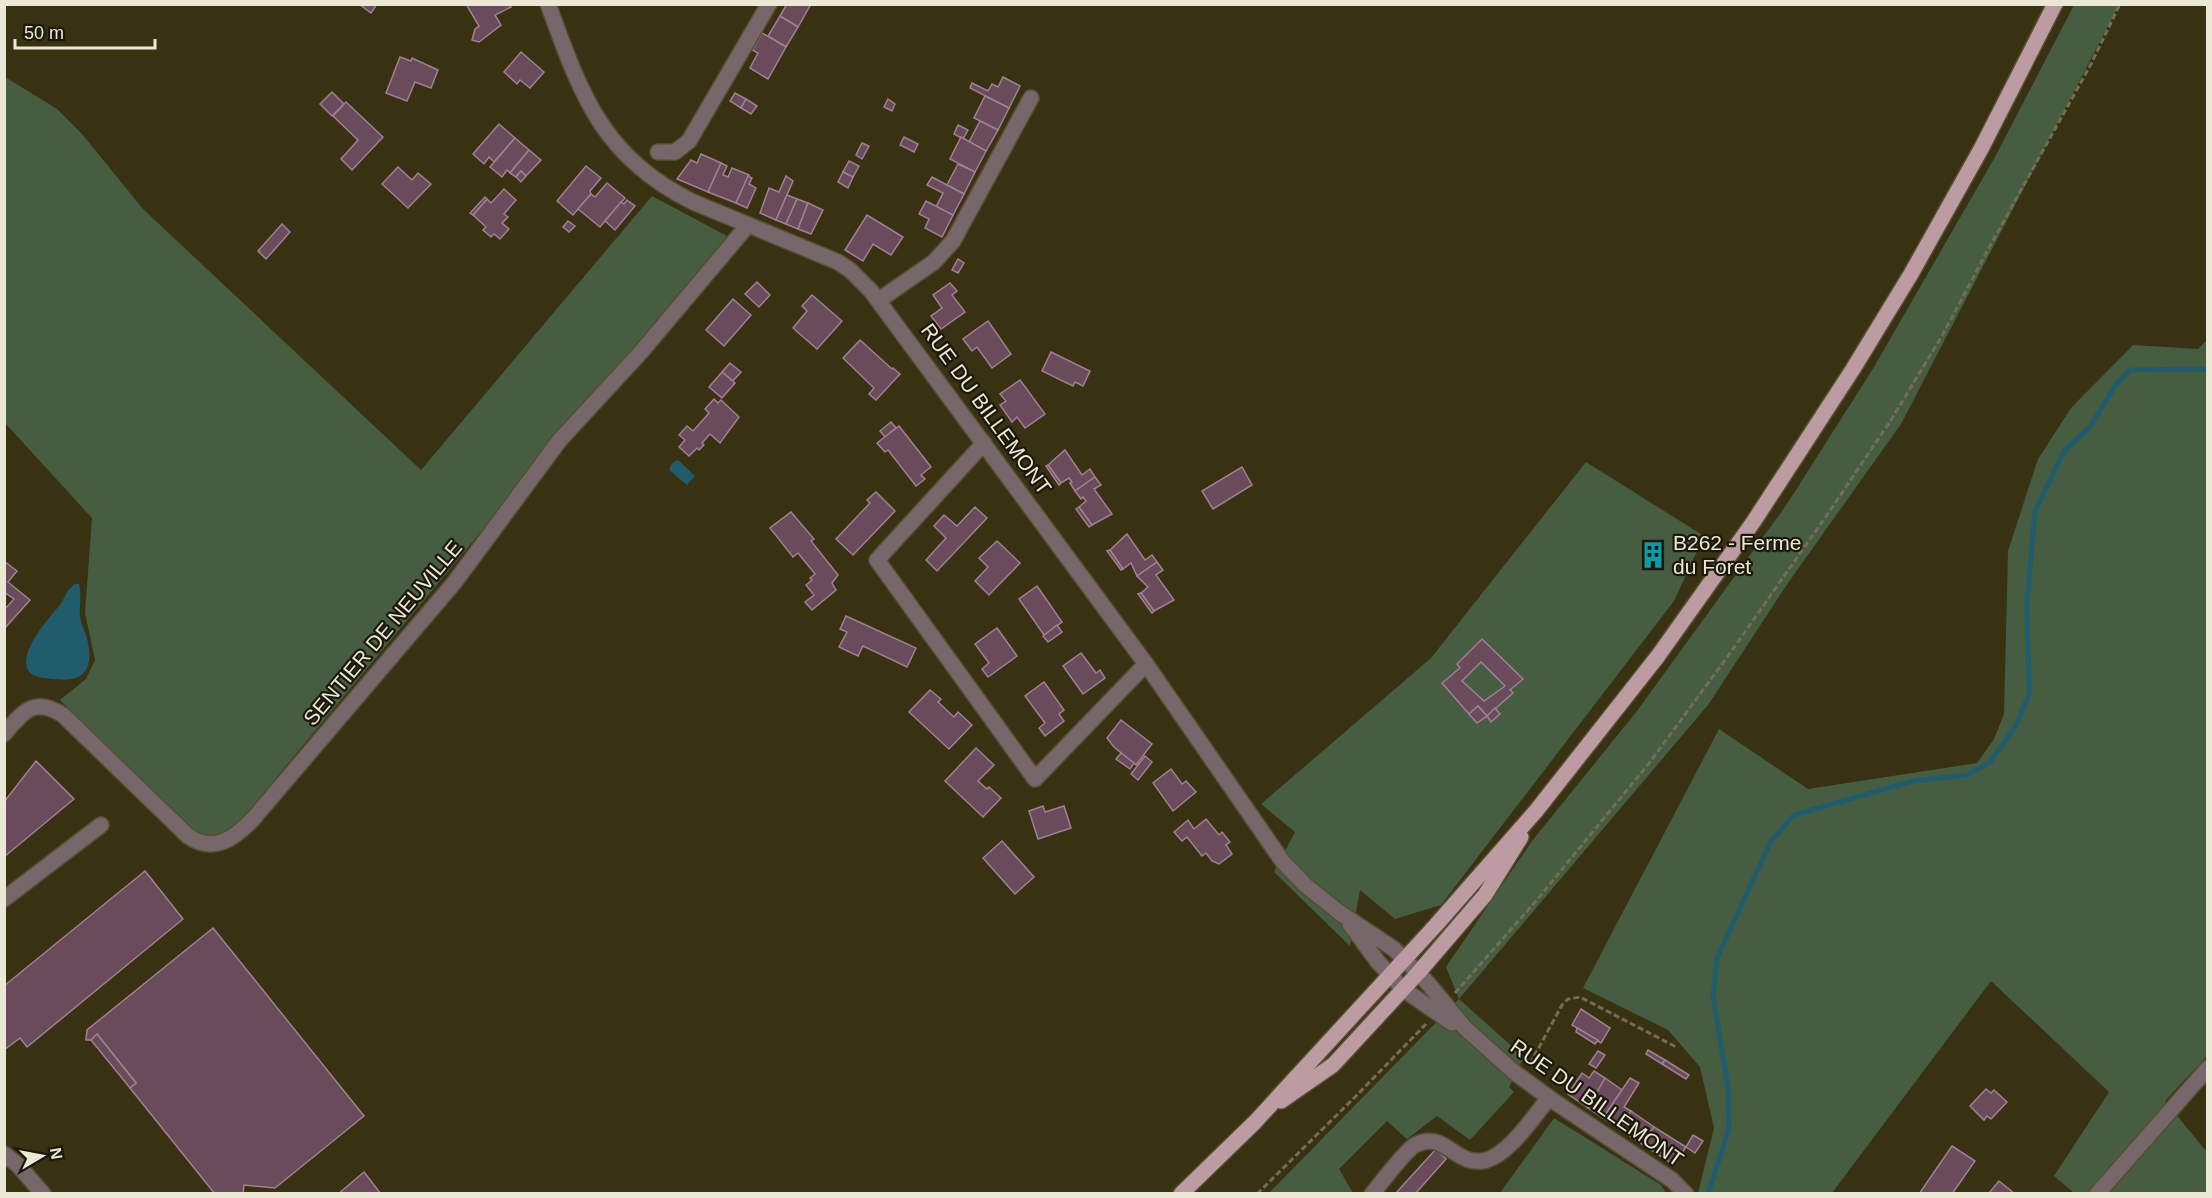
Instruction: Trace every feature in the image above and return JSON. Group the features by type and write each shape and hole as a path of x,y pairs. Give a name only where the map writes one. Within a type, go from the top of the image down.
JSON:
{"main road":[{"path":"1181,1194 1255,1122 1405,959 1536,811 1670,639 1814,432 1872,338 1942,220 2055,4"},
{"path":"1255,1122 1333,1065 1418,973 1491,887 1536,811"}],"street":[{"name":"RUE DU BILLEMONT","path":"548,4 584,97 611,138 643,171 693,202 838,262 862,281 879,300 1146,664 1275,853 1294,874 1340,913 1385,941 1405,959 1418,973 1440,1008"},
{"path":"658,152 675,152 689,141 769,4"},
{"path":"879,300 934,262 952,241 1031,98"},
{"name":"SENTIER DE NEUVILLE","path":"4,734 21,715 30,709 37,706 51,708 63,715 195,841 219,844 234,838 253,819 444,596 566,433 641,352 748,225"},
{"path":"984,442 877,560 1035,779 1146,664"},
{"path":"4,899 101,825"},
{"name":"RUE DU BILLEMONT","path":"1340,913 1403,989 1440,1008 1522,1078 1672,1180 1686,1194"},
{"path":"2097,1194 2208,1068"},
{"path":"1372,1194 1414,1146 1430,1141 1440,1143 1451,1152 1471,1162 1489,1159 1513,1142 1549,1098"},
{"path":"4,1154 18,1164 43,1194"}],"path":[{"path":"1257,1194 1356,1096 1440,1008 1536,901 1650,762 1728,656 1891,420 1942,336 2090,66 2120,4"},
{"path":"1522,1078 1562,1005 1569,999 1580,997 1678,1048"}],"green space":[{"path":"2074,5 2119,5 1901,424 1788,583 1708,705 1459,999 1446,967 1532,841 1637,711 1787,504 1874,367 1995,157"},
{"path":"5,77 57,109 82,134 143,209 421,470 652,196 727,236 241,820 217,837 195,834 60,700 86,679 95,660 85,613 92,518 5,423"},
{"path":"2207,340 2207,1056 2165,1101 2207,1152 2207,1193 2074,1193 2054,1176 2109,1092 1991,981 1832,1193 1698,1193 1714,1128 1700,1067 1668,1030 1583,988 1719,729 1808,789 1977,763 1994,739 2004,714 2008,551 2038,459 2071,408 2133,345 2198,349"},
{"path":"1586,462 1704,536 1674,601 1441,905 1395,919 1360,890 1350,946 1274,872 1295,832 1261,804 1431,658"},
{"path":"1459,999 1524,1057 1509,1087 1514,1092 1470,1140 1437,1116 1407,1139 1387,1121 1339,1169 1353,1193 1268,1194"},
{"path":"1554,1118 1661,1185 1666,1193 1500,1193"}],"water":[{"path":"678,460 695,476 687,485 669,470 672,463"},
{"path":"75,584 79,584 80,616 88,643 87,668 78,677 71,679 36,676 28,670 27,654 42,627"}],"building":[{"path":"359,4 377,4 371,13"},
{"path":"466,4 510,4 511,7 495,15 501,25 479,42 472,40 475,29 479,26"},
{"path":"787,4 811,4 798,27 780,16"},
{"path":"780,16 798,27 786,47 768,36"},
{"path":"762,33 786,47 768,79 750,68 758,53 752,50"},
{"path":"521,52 544,72 530,88 520,80 517,84 504,72"},
{"path":"400,57 411,61 412,58 438,70 431,88 415,82 407,101 386,93"},
{"path":"1003,77 1020,86 1009,108 970,88 972,83 988,91 992,84 998,87"},
{"path":"332,92 344,104 332,116 320,104"},
{"path":"735,93 746,99 741,108 730,101"},
{"path":"985,96 1009,108 998,130 974,118"},
{"path":"746,99 757,106 751,114 741,108"},
{"path":"888,99 895,104 892,111 884,107"},
{"path":"346,102 383,137 352,170 341,159 358,140 333,116"},
{"path":"980,121 998,130 986,151 969,142"},
{"path":"499,124 515,138 494,162 489,157 484,164 473,154"},
{"path":"958,125 968,130 963,139 954,134"},
{"path":"904,137 918,144 914,152 900,145"},
{"path":"961,137 986,151 975,172 950,159"},
{"path":"515,138 529,150 510,173 507,170 502,177 490,167"},
{"path":"862,143 869,146 862,159 856,155"},
{"path":"529,150 541,160 526,176 521,171 516,177 510,173"},
{"path":"701,154 721,163 708,192 677,179 691,160 697,163"},
{"path":"849,161 859,166 853,177 843,172"},
{"path":"721,163 727,166 723,175 728,177 732,168 749,175 736,203 708,192"},
{"path":"958,164 975,172 964,194 947,185"},
{"path":"586,166 601,178 573,215 557,201"},
{"path":"398,167 412,180 418,173 431,184 408,208 382,184"},
{"path":"521,171 526,176 521,182 516,177"},
{"path":"843,172 853,177 848,188 838,182"},
{"path":"748,176 752,178 749,184 756,188 747,208 736,203"},
{"path":"786,176 793,181 776,220 760,213 769,188 779,192"},
{"path":"932,177 964,194 953,215 936,207 943,193 927,185"},
{"path":"607,183 625,198 600,227 578,209 591,194 595,197"},
{"path":"504,189 516,200 504,214 508,217 502,223 509,229 500,239 494,234 491,237 483,230 486,227 473,215 487,199 491,203"},
{"path":"787,195 797,199 786,224 776,220"},
{"path":"485,197 487,199 473,215 470,213"},
{"path":"797,199 808,203 798,229 786,224"},
{"path":"627,200 635,206 615,230 605,221 621,202 624,204"},
{"path":"926,201 953,215 942,237 925,228 929,219 919,214"},
{"path":"808,203 823,210 811,234 798,229"},
{"path":"867,215 903,237 891,255 873,244 863,261 845,250"},
{"path":"568,221 575,226 569,232 563,227"},
{"path":"282,224 290,232 266,259 258,251"},
{"path":"958,259 964,263 958,273 952,270"},
{"path":"757,282 770,295 759,307 745,294"},
{"path":"950,283 957,291 952,295 965,312 941,329 931,316 942,308 933,295"},
{"path":"812,295 842,321 817,349 793,328 807,311 802,306"},
{"path":"733,299 751,315 724,346 706,330"},
{"path":"988,321 1011,354 992,368 977,347 972,351 963,339"},
{"path":"860,340 900,374 876,400 869,394 874,388 843,358"},
{"path":"1051,352 1090,371 1083,386 1075,382 1073,386 1042,371"},
{"path":"730,363 741,372 733,381 722,372"},
{"path":"722,372 735,383 722,398 709,387"},
{"path":"1020,380 1045,414 1025,428 1017,417 1012,422 1000,405 1006,401 1000,394"},
{"path":"714,399 718,403 721,400 739,417 720,443 710,434 702,443 704,445 689,456 679,447 685,440 679,435 687,426 693,431 709,413 705,409"},
{"path":"891,422 896,428 885,437 880,431"},
{"path":"899,426 931,467 921,475 925,479 916,486 888,450 885,452 877,443"},
{"path":"1065,450 1082,475 1090,469 1095,477 1075,491 1069,478 1061,483 1048,465"},
{"path":"1048,465 1061,483 1059,485 1046,466"},
{"path":"1242,467 1252,485 1213,509 1202,491"},
{"path":"1095,477 1101,485 1094,489 1112,514 1092,525 1079,507 1086,501 1083,497 1081,499 1075,491"},
{"path":"876,492 895,511 853,555 836,539 870,503 867,500"},
{"path":"975,507 987,518 937,571 926,560 946,538 934,526 944,515 957,526"},
{"path":"1079,507 1092,525 1089,527 1076,509"},
{"path":"791,512 814,539 811,541 838,575 832,583 836,590 812,610 805,602 814,595 806,585 815,574 798,553 793,557 770,528"},
{"path":"1127,534 1145,560 1152,555 1157,562 1137,576 1131,563 1123,569 1110,550"},
{"path":"997,541 1020,563 989,595 975,581 988,567 979,558"},
{"name":"B262 - Ferme du Foret","path":"1655,544 1661,553 1656,563 1646,564 1645,556 1649,548"},
{"path":"1110,550 1123,569 1121,570 1107,551"},
{"path":"4,561 17,571 8,582 30,600 4,629 4,610 14,599 4,592"},
{"path":"1157,562 1163,570 1156,575 1174,600 1154,611 1141,593 1148,587 1137,576"},
{"path":"1037,586 1062,622 1044,635 1019,599"},
{"path":"1141,593 1154,611 1152,613 1138,594"},
{"path":"846,616 916,648 907,667 863,646 858,656 839,647 847,632 840,629"},
{"path":"1057,625 1062,632 1048,642 1043,636"},
{"path":"997,628 1017,656 988,677 982,669 989,663 975,644"},
{"path":"1482,639 1523,679 1510,690 1513,693 1487,716 1478,706 1469,714 1442,683 1460,668 1457,664","holes":["1481,662 1505,686 1484,701 1462,681"]},
{"path":"1081,653 1096,673 1100,670 1105,678 1083,694 1063,666"},
{"path":"1044,682 1064,710 1059,714 1064,721 1045,736 1039,728 1045,723 1025,696"},
{"path":"930,690 941,699 938,702 954,717 958,712 972,725 949,749 909,712"},
{"path":"1478,706 1487,716 1477,723 1469,714"},
{"path":"1495,708 1500,714 1491,722 1487,716"},
{"path":"1121,720 1152,744 1136,765 1114,747 1107,738"},
{"path":"976,748 994,765 978,781 1001,798 983,817 945,781"},
{"path":"1121,753 1134,763 1130,769 1116,759"},
{"path":"1145,756 1152,762 1138,780 1131,774"},
{"path":"36,761 74,799 4,857 4,802"},
{"path":"1171,769 1182,784 1186,781 1196,792 1173,811 1153,783"},
{"path":"1043,806 1045,812 1064,806 1071,828 1038,839 1029,811"},
{"path":"1206,819 1219,835 1222,832 1230,842 1226,845 1232,854 1219,864 1212,861 1206,853 1202,856 1187,837 1182,841 1174,832 1188,820 1194,829"},
{"path":"1002,841 1034,877 1015,894 983,858"},
{"path":"145,871 183,919 27,1047 20,1038 4,1050 4,986"},
{"path":"213,928 364,1116 275,1188 244,1185 243,1194 215,1194 130,1088 136,1083 97,1034 91,1040 86,1040 87,1030"},
{"path":"1581,1009 1610,1028 1601,1043 1572,1025"},
{"path":"1577,1028 1598,1040 1595,1044 1576,1032"},
{"path":"97,1034 136,1083 130,1088 91,1040"},
{"path":"1648,1050 1665,1060 1662,1064 1646,1054"},
{"path":"1598,1051 1605,1055 1596,1068 1589,1064"},
{"path":"1665,1060 1689,1075 1686,1079 1662,1064"},
{"path":"1594,1071 1605,1078 1588,1108 1568,1094 1582,1073 1589,1078"},
{"path":"1605,1078 1622,1090 1603,1118 1588,1108"},
{"path":"1630,1078 1639,1083 1624,1107 1631,1111 1619,1128 1603,1118"},
{"path":"1986,1089 1991,1093 1994,1090 2007,1102 1991,1119 1987,1116 1984,1120 1970,1106"},
{"path":"1631,1111 1654,1127 1642,1144 1619,1128"},
{"path":"1654,1127 1686,1147 1674,1165 1642,1144"},
{"path":"1693,1135 1703,1141 1695,1153 1686,1147"},
{"path":"1952,1146 1975,1161 1952,1194 1919,1194"},
{"path":"1436,1149 1446,1159 1415,1194 1395,1194"},
{"path":"364,1172 381,1194 338,1194"},
{"path":"1999,1181 2015,1194 1989,1193"}],"waterway":[{"path":"1708,1194 1729,1128 1728,1088 1713,996 1717,958 1771,841 1794,815 1913,781 1967,775 1990,762 2015,727 2029,695 2027,603 2035,511 2064,451 2090,427 2115,386 2130,370 2208,369"}],"place":[{"name":"B262 - Ferme du Foret","path":"1653,555"}]}
